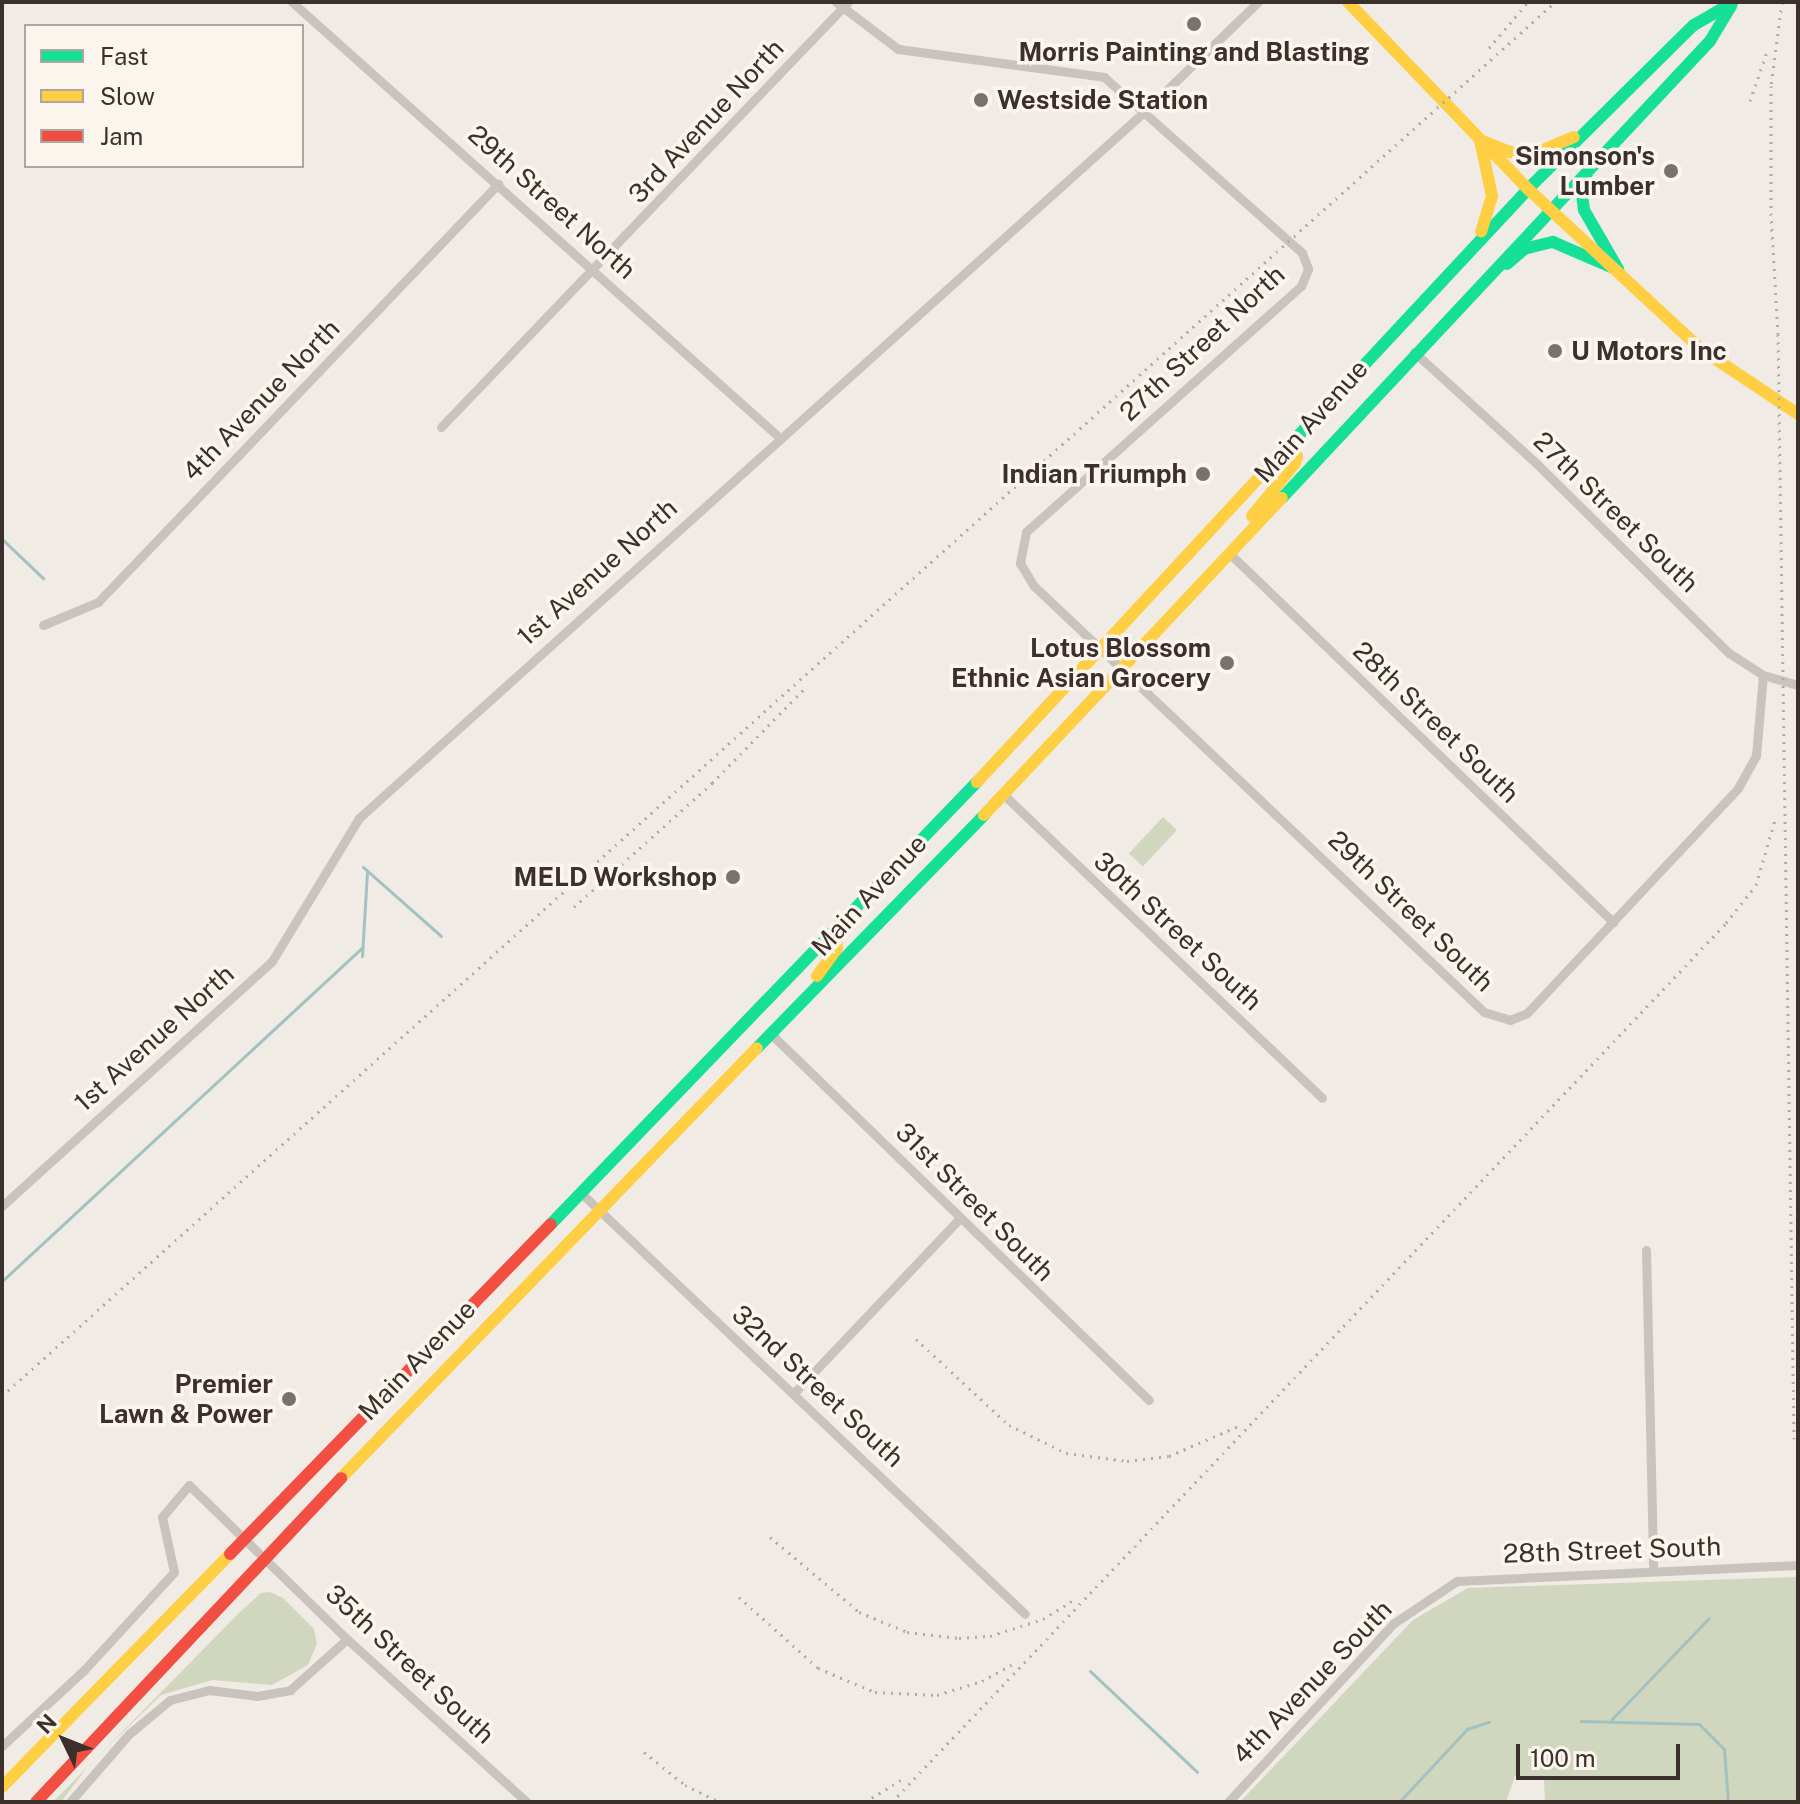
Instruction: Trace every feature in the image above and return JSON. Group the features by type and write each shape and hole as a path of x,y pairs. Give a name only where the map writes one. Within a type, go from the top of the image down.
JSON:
{"main road":[{"path":"1348,2 1423,84 1528,189 1702,350 1798,414"},
{"name":"Main Avenue","path":"2,1787 836,931 1102,650 1288,445 1528,189 1694,25 1733,2"},
{"name":"Main Avenue","path":"36,1802 264,1557 598,1209 1004,795 1460,302 1710,41 1733,2"},
{"path":"1480,140 1509,152 1533,154 1585,131"},
{"path":"1468,253 1492,208 1480,140"},
{"path":"1591,164 1581,188 1584,210 1618,270"},
{"path":"1460,302 1524,249 1543,242 1567,245 1618,270"},
{"path":"1212,571 1295,463 1297,456 1288,445"},
{"path":"785,1019 837,948 836,931"}],"street":[{"name":"29th Street North","path":"292,2 780,438"},
{"name":"1st Avenue North","path":"2,1206 272,961 359,818 1144,112 1258,2"},
{"name":"27th Street North","path":"842,4 898,49 1086,71 1104,77 1290,240 1308,269 1301,286 1026,532 1020,563 1033,585 1102,650"},
{"name":"3rd Avenue North","path":"441,427 842,4"},
{"name":"4th Avenue North","path":"43,625 98,602 498,184"},
{"name":"27th Street South","path":"1414,352 1536,463 1729,653 1763,675 1798,685"},
{"name":"28th Street South","path":"1229,553 1613,922"},
{"name":"29th Street South","path":"1102,650 1497,1019 1527,1013 1750,773 1763,675"},
{"name":"30th Street South","path":"1004,795 1322,1098"},
{"name":"31st Street South","path":"771,1034 1149,1400"},
{"name":"32nd Street South","path":"580,1192 1025,1614"},
{"path":"794,1393 960,1218"},
{"path":"1646,1250 1653,1570"},
{"name":"35th Street South","path":"2,1746 84,1670 174,1572 162,1517 189,1485 347,1639 527,1802"},
{"name":"28th Street South","path":"1431,1595 1457,1581 1501,1575 1798,1565"},
{"name":"4th Avenue South","path":"1228,1802 1394,1623 1431,1595"},
{"path":"70,1802 129,1734 170,1700 209,1690 257,1696 290,1690 347,1639"}],"green space":[{"path":"1163,817 1177,830 1143,867 1129,854"},
{"path":"1798,1577 1798,1802 1545,1802 1544,1780 1515,1776 1506,1802 1240,1802 1413,1620 1468,1588"},
{"path":"270,1592 283,1598 314,1629 317,1644 308,1665 272,1685 212,1680 161,1695 99,1756 261,1593"},
{"path":"88,1767 61,1802 53,1802"}],"waterway":[{"path":"2,539 43,578"},
{"path":"363,867 441,936"},
{"path":"362,956 367,871"},
{"path":"2,1281 362,948"},
{"path":"1612,1719 1709,1618"},
{"path":"1090,1671 1197,1772"},
{"path":"1581,1721 1699,1724 1724,1749 1728,1802"},
{"path":"1399,1802 1467,1729 1489,1722"}],"railway":[{"path":"1489,48 1528,2"},
{"path":"2,1396 1555,2"},
{"path":"1782,2 1771,86 1771,213 1778,334 1794,1439"},
{"path":"1750,101 1767,52"},
{"path":"574,907 712,783 804,689"},
{"path":"892,1802 1726,923 1756,885 1776,816"},
{"path":"916,1339 1009,1425 1066,1453 1127,1461 1169,1456 1241,1425"},
{"path":"770,1537 859,1612 907,1632 959,1638 990,1636 1043,1619 1073,1600"},
{"path":"739,1597 818,1668 875,1692 937,1695 982,1681 1015,1663"},
{"path":"644,1752 685,1785 720,1802"},
{"path":"865,1802 906,1777"}],"traffic: fast":[{"path":"1269,467 1528,189 1694,25 1732,3"},
{"path":"1282,498 1710,41 1731,6"},
{"path":"1587,173 1581,188 1584,210 1618,269"},
{"path":"1507,264 1524,249 1553,242 1618,270"},
{"path":"551,1224 977,782"},
{"path":"757,1048 984,815"}],"traffic: slow":[{"path":"1348,2 1528,189 1702,350 1798,414"},
{"path":"1480,140 1509,152 1533,154 1574,137"},
{"path":"1480,140 1492,196 1481,231"},
{"path":"1252,516 1295,463 1297,456 1288,445"},
{"path":"977,782 1269,467"},
{"path":"984,815 1282,498"},
{"path":"817,976 837,948 836,931"},
{"path":"341,1478 757,1048"},
{"path":"2,1787 230,1554"}],"traffic: jam":[{"path":"230,1554 551,1224"},
{"path":"36,1802 341,1478"}],"place":[{"name":"Morris Painting and Blasting","path":"1194,24"},
{"name":"Westside Station","path":"981,100"},
{"name":"Simonson's Lumber","path":"1671,171"},
{"name":"U Motors Inc","path":"1555,351"},
{"name":"Indian Triumph","path":"1203,474"},
{"name":"Lotus Blossom Ethnic Asian Grocery","path":"1227,663"},
{"name":"MELD Workshop","path":"733,877"},
{"name":"Premier Lawn & Power","path":"289,1399"}]}
